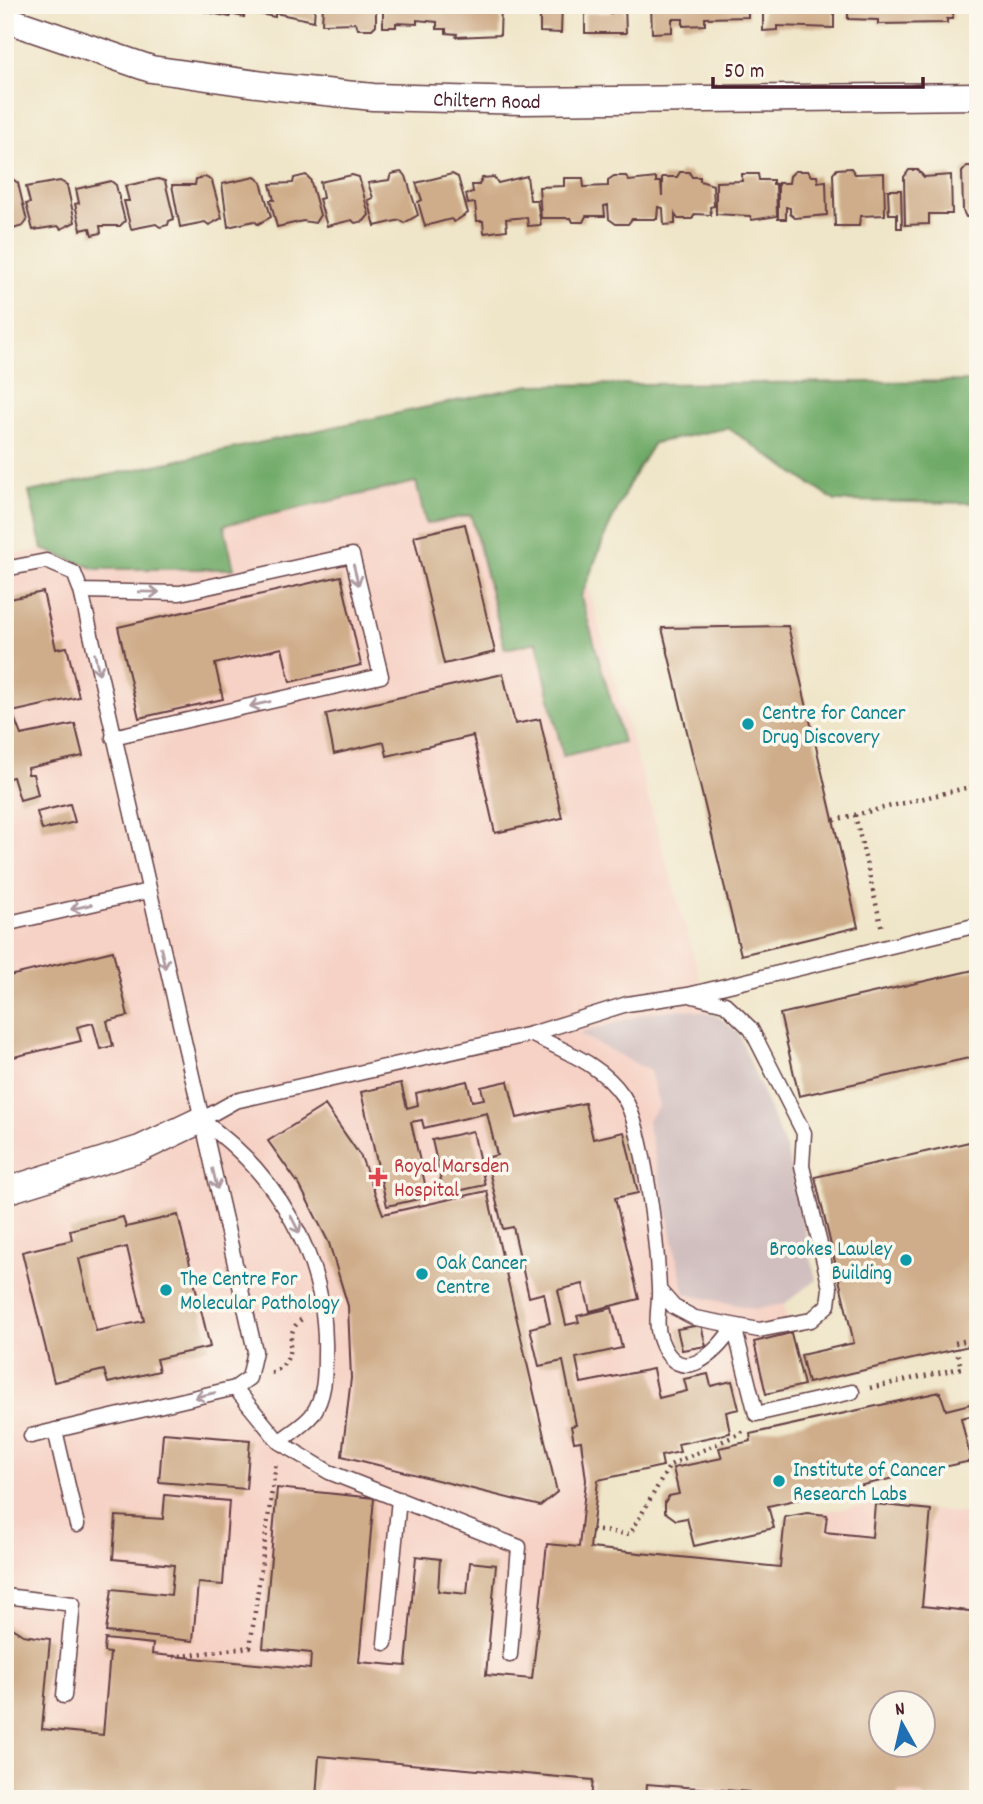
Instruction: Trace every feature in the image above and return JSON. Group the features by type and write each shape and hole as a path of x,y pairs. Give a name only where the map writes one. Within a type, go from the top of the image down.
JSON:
{"street":[{"name":"Chiltern Road","path":"5,19 150,69 278,88 373,97 523,101 978,96"},
{"path":"5,1191 140,1149 201,1120"}],"lane":[{"path":"80,591 180,593 352,555 381,676 113,737"},
{"path":"5,569 46,561 74,573 80,591 255,1351 249,1378 235,1388 32,1436"},
{"path":"5,925 148,891"},
{"path":"201,1120 235,1101 531,1034 627,1004 688,995 978,925"},
{"path":"659,1290 674,1307 695,1318 759,1330 811,1320 828,1306 830,1288 802,1166 804,1133 751,1028 725,1004 688,995"},
{"path":"531,1034 598,1070 623,1096 631,1114 649,1192 659,1290 660,1338 667,1355 684,1364 702,1362 715,1354 734,1326"},
{"path":"201,1120 230,1140 261,1171 296,1222 315,1276 326,1329 324,1386 312,1416 279,1442"},
{"path":"734,1326 755,1414 852,1392"},
{"path":"235,1388 279,1442 328,1472 519,1547 510,1655"},
{"path":"55,1430 77,1525"},
{"path":"385,1643 399,1499"},
{"path":"5,1596 73,1604 64,1696"}],"path":[{"path":"834,820 978,785"},
{"path":"855,815 886,947"},
{"path":"249,1378 274,1373 285,1366 290,1356 290,1339 295,1324 307,1315 323,1312"},
{"path":"852,1392 961,1368 955,1343 978,1338"},
{"path":"592,1530 630,1534 670,1465 741,1433 755,1414"},
{"path":"173,1657 250,1647 279,1442"}],"shaded area":[{"name":"Royal Marsden Hospital","path":"530,385 697,968 804,1385 737,1401 739,1409 726,1412 730,1433 679,1444 680,1452 661,1456 663,1466 598,1480 590,1548 779,1567 785,1517 875,1504 978,1515 978,1799 5,1799 5,557 42,549 29,492"},
{"path":"684,1009 716,1015 738,1032 787,1152 816,1280 784,1304 757,1309 685,1294 647,1121 659,1106 650,1071 579,1034 651,1012"}],"green space":[{"path":"978,381 978,503 835,501 728,428 654,443 631,480 581,597 623,742 563,756 537,642 505,649 471,515 426,524 416,482 224,525 234,569 96,569 42,549 29,492 530,385"}],"building":[{"path":"204,5 246,5 244,17 230,14 230,17 203,11"},
{"path":"255,5 315,5 314,21 275,13 275,17 254,13"},
{"path":"323,5 376,5 376,25 372,29 358,29 356,23 322,24"},
{"path":"383,5 501,5 500,35 456,37 457,34 446,33 446,29 437,29 437,22 417,20 417,24 396,23 396,27 383,27"},
{"path":"540,5 562,5 561,33 540,32"},
{"path":"611,5 625,5 626,33 585,33 585,13 611,13"},
{"path":"651,5 748,5 748,17 705,18 705,25 683,26 683,19 672,19 672,32 652,33"},
{"path":"763,5 834,5 834,28 777,26 777,30 763,31"},
{"path":"848,5 966,5 966,11 953,11 953,19 947,19 947,23 878,24 878,20 848,19"},
{"path":"967,166 978,167 978,217 966,217 963,211 962,172"},
{"path":"851,168 855,174 884,173 885,215 860,216 859,226 835,226 833,174 837,169"},
{"path":"909,170 918,170 924,177 951,175 952,214 929,214 929,224 905,225 904,177"},
{"path":"795,171 808,171 811,176 817,176 818,182 826,181 827,215 795,218 790,214 790,208 786,207 786,219 778,219 778,183 789,183 790,176"},
{"path":"401,172 406,176 418,215 404,223 400,220 375,226 368,200 373,198 368,183 389,180 391,174"},
{"path":"680,172 689,172 692,177 700,177 700,181 713,185 714,206 710,207 711,215 695,214 692,219 678,219 675,214 675,224 664,225 663,208 658,207 657,219 632,219 628,224 616,224 609,219 608,205 604,206 605,216 586,216 583,222 573,222 571,218 541,218 539,187 564,186 564,178 583,178 584,187 608,186 608,180 614,176 626,176 629,181 656,178 656,182 661,182 662,196 662,177 677,177"},
{"path":"452,174 458,177 468,213 454,222 451,219 425,226 418,202 422,200 416,183"},
{"path":"742,174 758,174 759,180 773,180 773,184 776,184 777,216 752,220 750,216 716,214 716,182 742,181"},
{"path":"306,175 310,179 320,215 315,223 303,221 277,227 270,200 274,200 270,184 293,183 294,178"},
{"path":"352,175 359,177 369,215 364,221 355,223 352,220 327,226 319,199 323,198 320,182"},
{"path":"527,176 530,200 537,200 541,225 528,226 527,217 506,219 507,230 484,233 483,221 477,221 475,203 468,204 466,194 473,192 472,185 479,185 482,178 494,177 498,183"},
{"path":"205,177 212,181 222,218 209,225 205,222 180,227 172,185 195,185 196,179"},
{"path":"255,177 261,182 271,217 258,224 254,221 228,227 222,184"},
{"path":"11,178 18,183 27,221 23,226 13,229 5,226 5,180"},
{"path":"158,179 165,181 174,219 169,221 168,225 160,227 156,224 131,229 124,201 129,201 125,186"},
{"path":"60,181 67,185 75,222 61,229 58,226 33,230 26,204 30,203 26,187"},
{"path":"111,181 116,185 125,221 120,226 100,226 101,233 92,235 90,228 81,230 75,204 79,203 76,189"},
{"path":"888,190 901,190 902,228 897,228 897,214 889,214"},
{"path":"465,524 495,652 444,664 414,536"},
{"path":"341,576 361,665 290,682 282,648 215,664 223,699 139,718 118,627"},
{"path":"43,592 56,649 67,647 79,697 12,712 21,735 75,724 83,756 28,768 28,774 33,774 38,795 20,800 13,777 5,779 5,600"},
{"name":"Centre for Cancer Drug Discovery","path":"788,626 858,927 741,955 662,628"},
{"path":"503,674 515,724 540,719 562,818 495,833 473,736 387,756 384,742 334,754 326,714"},
{"path":"70,804 75,822 42,830 37,812"},
{"path":"113,951 128,1016 107,1021 113,1046 100,1049 93,1023 77,1027 81,1041 5,1059 5,977"},
{"path":"978,969 978,1056 799,1096 780,1014"},
{"path":"467,1081 472,1101 484,1099 481,1087 508,1081 517,1118 585,1103 593,1139 624,1132 638,1193 615,1198 639,1299 590,1311 583,1284 558,1290 566,1325 579,1322 577,1316 612,1308 622,1348 576,1358 581,1383 653,1369 659,1398 687,1391 684,1379 708,1374 711,1386 732,1381 739,1409 726,1412 730,1433 678,1444 680,1452 661,1456 663,1466 598,1480 590,1548 780,1567 785,1517 807,1513 827,1515 825,1532 872,1537 875,1504 931,1510 922,1606 978,1612 978,1799 923,1799 923,1795 898,1792 898,1799 748,1799 749,1792 647,1784 646,1799 591,1799 593,1780 319,1756 316,1799 5,1798 5,1624 23,1635 50,1639 42,1729 103,1735 110,1653 104,1652 105,1639 153,1644 152,1654 310,1669 311,1653 263,1648 277,1488 374,1498 359,1662 406,1666 416,1556 440,1559 438,1591 467,1594 470,1562 496,1565 486,1675 532,1679 547,1544 579,1547 586,1480 581,1441 574,1442 571,1426 576,1425 563,1361 539,1366 530,1328 550,1323 544,1293 529,1297 513,1227 503,1229 486,1158 497,1155 487,1113 424,1128 422,1120 411,1122 428,1197 387,1206 361,1092 401,1083 407,1108 418,1105 416,1093"},
{"name":"Oak Cancer Centre","path":"325,1105 361,1157 383,1214 487,1191 557,1492 540,1506 342,1456 351,1378 348,1306 329,1243 300,1186 268,1141"},
{"path":"473,1131 485,1185 444,1194 432,1140"},
{"name":"Brookes Lawley Building","path":"978,1140 978,1344 808,1383 801,1355 854,1343 815,1177"},
{"name":"The Centre For Molecular Pathology","path":"178,1215 210,1347 156,1359 159,1371 108,1383 104,1370 54,1382 22,1252 72,1240 70,1230 123,1217 126,1227","holes":["127,1247 144,1321 96,1331 79,1259"]},
{"path":"701,1325 706,1346 682,1350 677,1329"},
{"path":"791,1333 804,1385 766,1394 754,1342"},
{"name":"Institute of Cancer Research Labs","path":"940,1392 946,1410 978,1402 978,1414 961,1418 971,1461 768,1506 774,1528 694,1546 687,1518 676,1520 665,1512 665,1502 669,1496 679,1494 673,1468 722,1458 719,1448 751,1441 750,1434"},
{"path":"163,1433 250,1440 246,1489 159,1482"},
{"path":"165,1495 229,1501 223,1585 198,1583 193,1641 106,1632 112,1589 171,1595 174,1565 113,1559 116,1516 163,1519"}],"place":[{"name":"Centre for Cancer Drug Discovery","path":"748,724"},
{"name":"Royal Marsden Hospital","path":"378,1177"},
{"name":"Brookes Lawley Building","path":"906,1260"},
{"name":"Oak Cancer Centre","path":"422,1274"},
{"name":"The Centre For Molecular Pathology","path":"166,1290"},
{"name":"Institute of Cancer Research Labs","path":"779,1481"}]}
